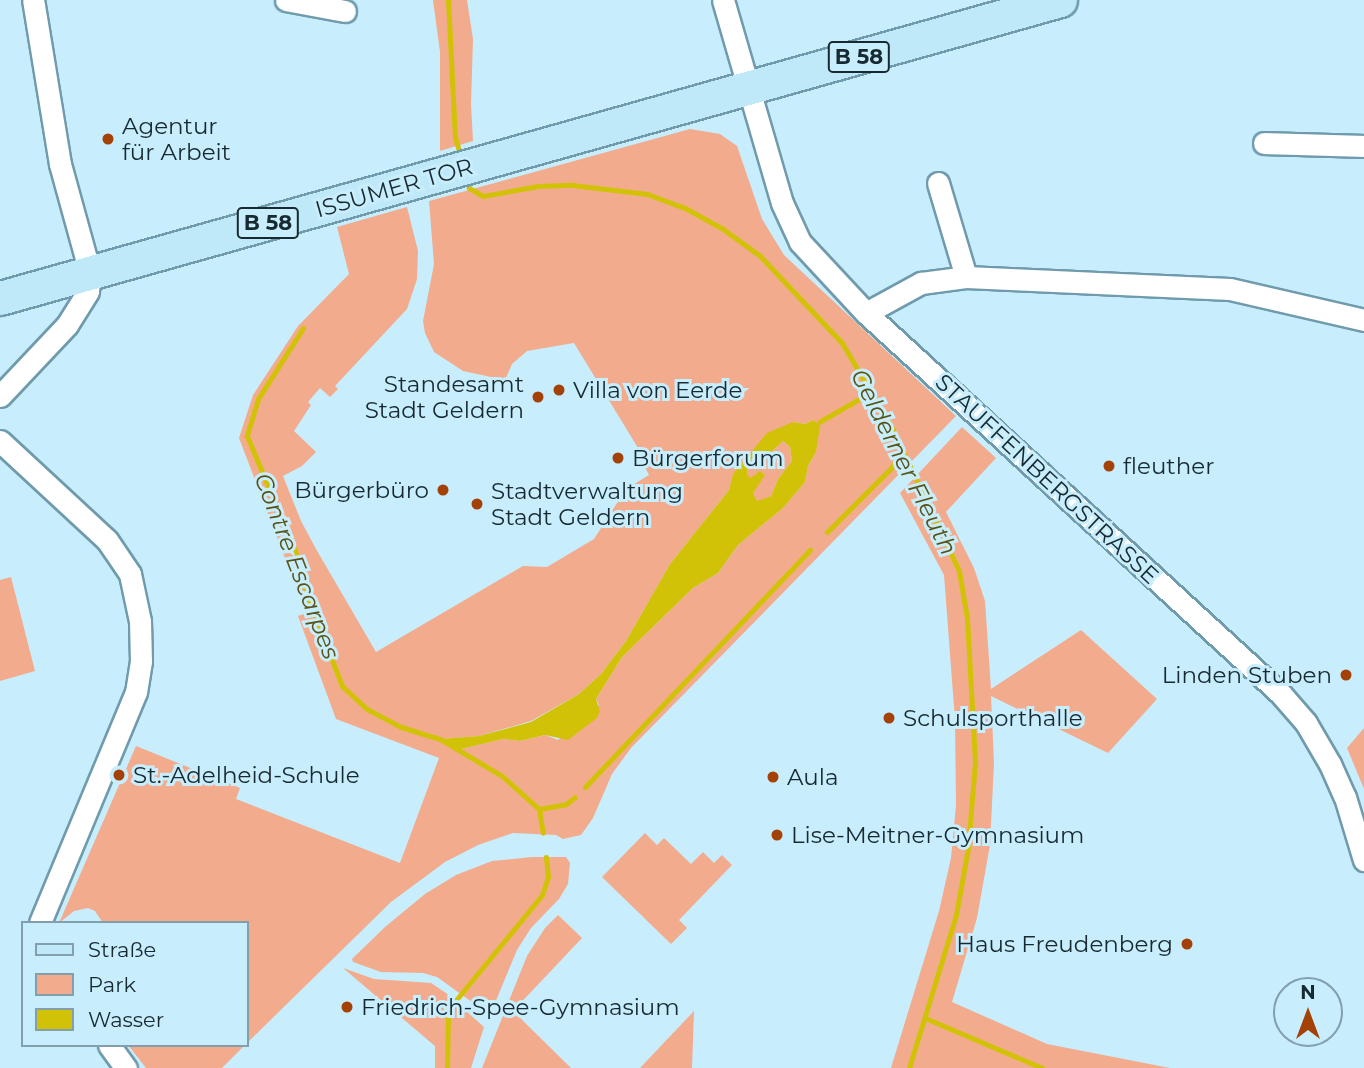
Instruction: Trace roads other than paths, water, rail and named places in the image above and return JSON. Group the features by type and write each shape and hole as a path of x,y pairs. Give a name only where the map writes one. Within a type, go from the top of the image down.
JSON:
{"main road":[{"name":"B 58","path":"748,88 1060,0"},
{"name":"ISSUMER TOR","path":"0,298 748,88"}],"street":[{"path":"0,397 71,318 88,291 90,273 60,164 33,0"},
{"path":"286,0 345,11"},
{"name":"STAUFFENBERGSTRASSE","path":"723,0 791,227 817,263 866,313 1280,693 1306,723 1330,764 1360,834 1364,860"},
{"path":"1264,143 1364,146"},
{"path":"938,183 966,277"},
{"path":"866,313 921,283 966,277 1230,289 1364,320"},
{"path":"0,441 113,548 130,574 140,621 141,662 129,712 41,913 40,921"},
{"path":"110,1047 126,1068"}],"water":[{"path":"813,420 820,426 816,452 808,466 805,482 783,508 738,545 718,573 693,588 622,657 596,699 600,711 597,718 568,740 545,735 520,741 503,739 457,750 440,739 479,736 531,722 579,694 601,674 626,641 670,564 729,490 733,474 767,433 793,422 805,424","holes":["783,441 790,447 792,461 778,479 771,496 757,501 753,493 765,475 760,471 751,478 747,475 747,464 754,457 767,456"]}],"waterway":[{"name":"Gelderner Fleuth","path":"448,0 455,137 460,155"},
{"name":"Gelderner Fleuth","path":"466,178 469,188 483,196 538,186 572,185 647,194 685,208 723,229 760,256 842,343 893,430 959,571 967,618 975,762 968,848 956,915 909,1068"},
{"name":"Contre Escarpes","path":"303,328 258,399 247,436 300,563 306,593 342,686 367,709 401,727 440,739 502,776 539,809 543,833"},
{"path":"819,422 873,391"},
{"path":"827,532 891,468 903,452"},
{"path":"585,787 810,550"},
{"path":"539,809 566,804 575,797"},
{"name":"Contre Escarpes","path":"447,1068 448,1014 456,1000 542,895 548,877 546,857"},
{"path":"925,1018 1042,1068"}],"place":[{"name":"Agentur für Arbeit","path":"108,139"},
{"name":"Villa von Eerde","path":"559,390"},
{"name":"Standesamt Stadt Geldern","path":"538,397"},
{"name":"Bürgerforum","path":"618,458"},
{"name":"fleuther","path":"1109,466"},
{"name":"Bürgerbüro","path":"443,490"},
{"name":"Stadtverwaltung Stadt Geldern","path":"477,504"},
{"name":"Linden Stuben","path":"1346,675"},
{"name":"Schulsporthalle","path":"889,718"},
{"name":"St.-Adelheid-Schule","path":"119,775"},
{"name":"Aula","path":"773,777"},
{"name":"Lise-Meitner-Gymnasium","path":"777,835"},
{"name":"Haus Freudenberg","path":"1187,944"},
{"name":"Friedrich-Spee-Gymnasium","path":"347,1007"}]}
